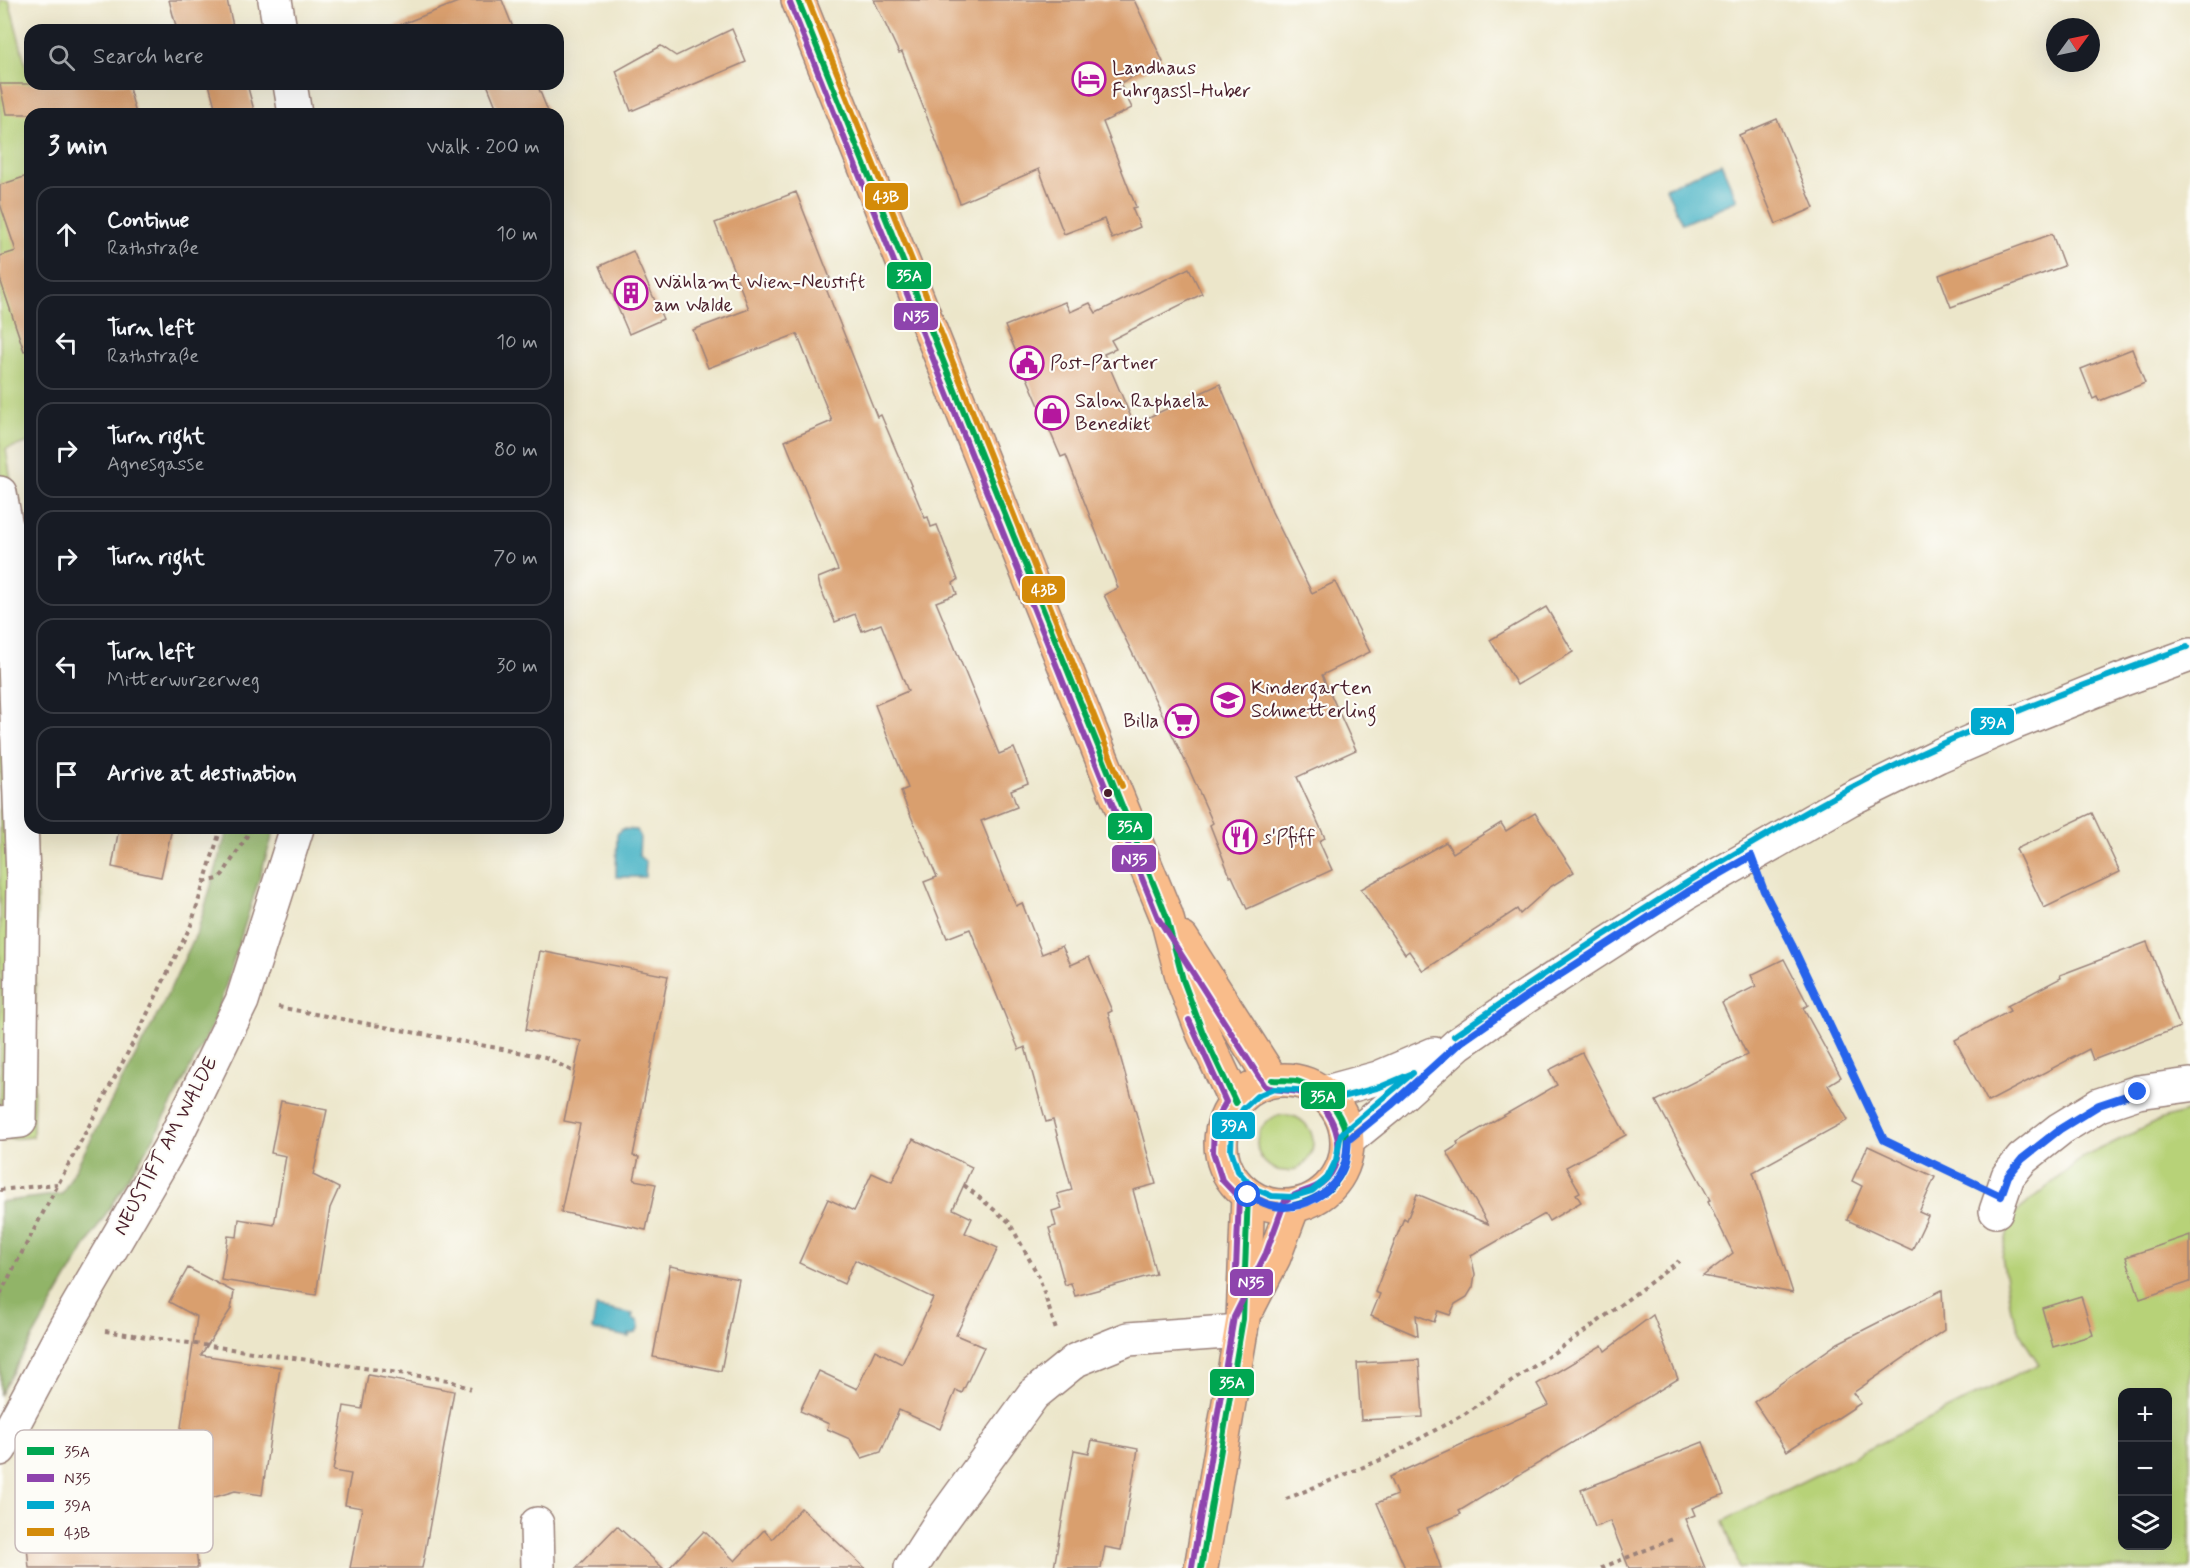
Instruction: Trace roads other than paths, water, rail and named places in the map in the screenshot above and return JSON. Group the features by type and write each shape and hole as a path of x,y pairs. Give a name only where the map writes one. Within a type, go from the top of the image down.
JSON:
{"main road":[{"path":"798,0 1166,915 1183,980 1203,1033 1236,1102"},
{"path":"1166,915 1272,1080"},
{"path":"1272,1080 1299,1081 1323,1093 1341,1113 1348,1140 1345,1163 1334,1184 1316,1199 1293,1206 1270,1205 1248,1195 1230,1176 1222,1151 1223,1125 1236,1102 1252,1088 1272,1080"},
{"path":"1201,1568 1242,1325 1248,1195"},
{"path":"1242,1325 1274,1257 1293,1206"}],"street":[{"path":"275,0 279,24"},
{"path":"291,90 294,108"},
{"path":"0,493 11,554 22,877 10,1122"},
{"path":"1348,1140 1391,1105 1458,1044 1524,998 1688,892 1850,799 1938,756 2110,684 2190,655"},
{"name":"NEUSTIFT AM WALDE","path":"0,1449 66,1326 172,1144 242,1001 295,834"},
{"path":"1323,1093 1378,1078 1458,1044"},
{"path":"1999,1204 2008,1176 2022,1159 2060,1129 2099,1105 2138,1092 2190,1085"},
{"path":"911,1568 938,1526 1033,1395 1076,1360 1128,1339 1242,1325"},
{"path":"537,1524 538,1568"}],"water":[{"path":"1721,163 1737,200 1682,224 1666,188"},
{"path":"622,829 637,830 640,836 639,856 646,862 645,877 616,877 617,834"},
{"path":"596,1307 633,1314 632,1318 638,1321 639,1328 636,1333 629,1334 629,1337 592,1330"}],"place":[{"name":"Landhaus Fuhrgassl-Huber","path":"1089,79"},
{"name":"Wählamt Wien-Neustift am Walde","path":"631,293"},
{"name":"Post-Partner","path":"1027,363"},
{"name":"Salon Raphaela Benedikt","path":"1052,413"},
{"name":"Kindergarten Schmetterling","path":"1228,700"},
{"name":"Billa","path":"1182,721"},
{"name":"s'Pfiff","path":"1240,837"}]}
